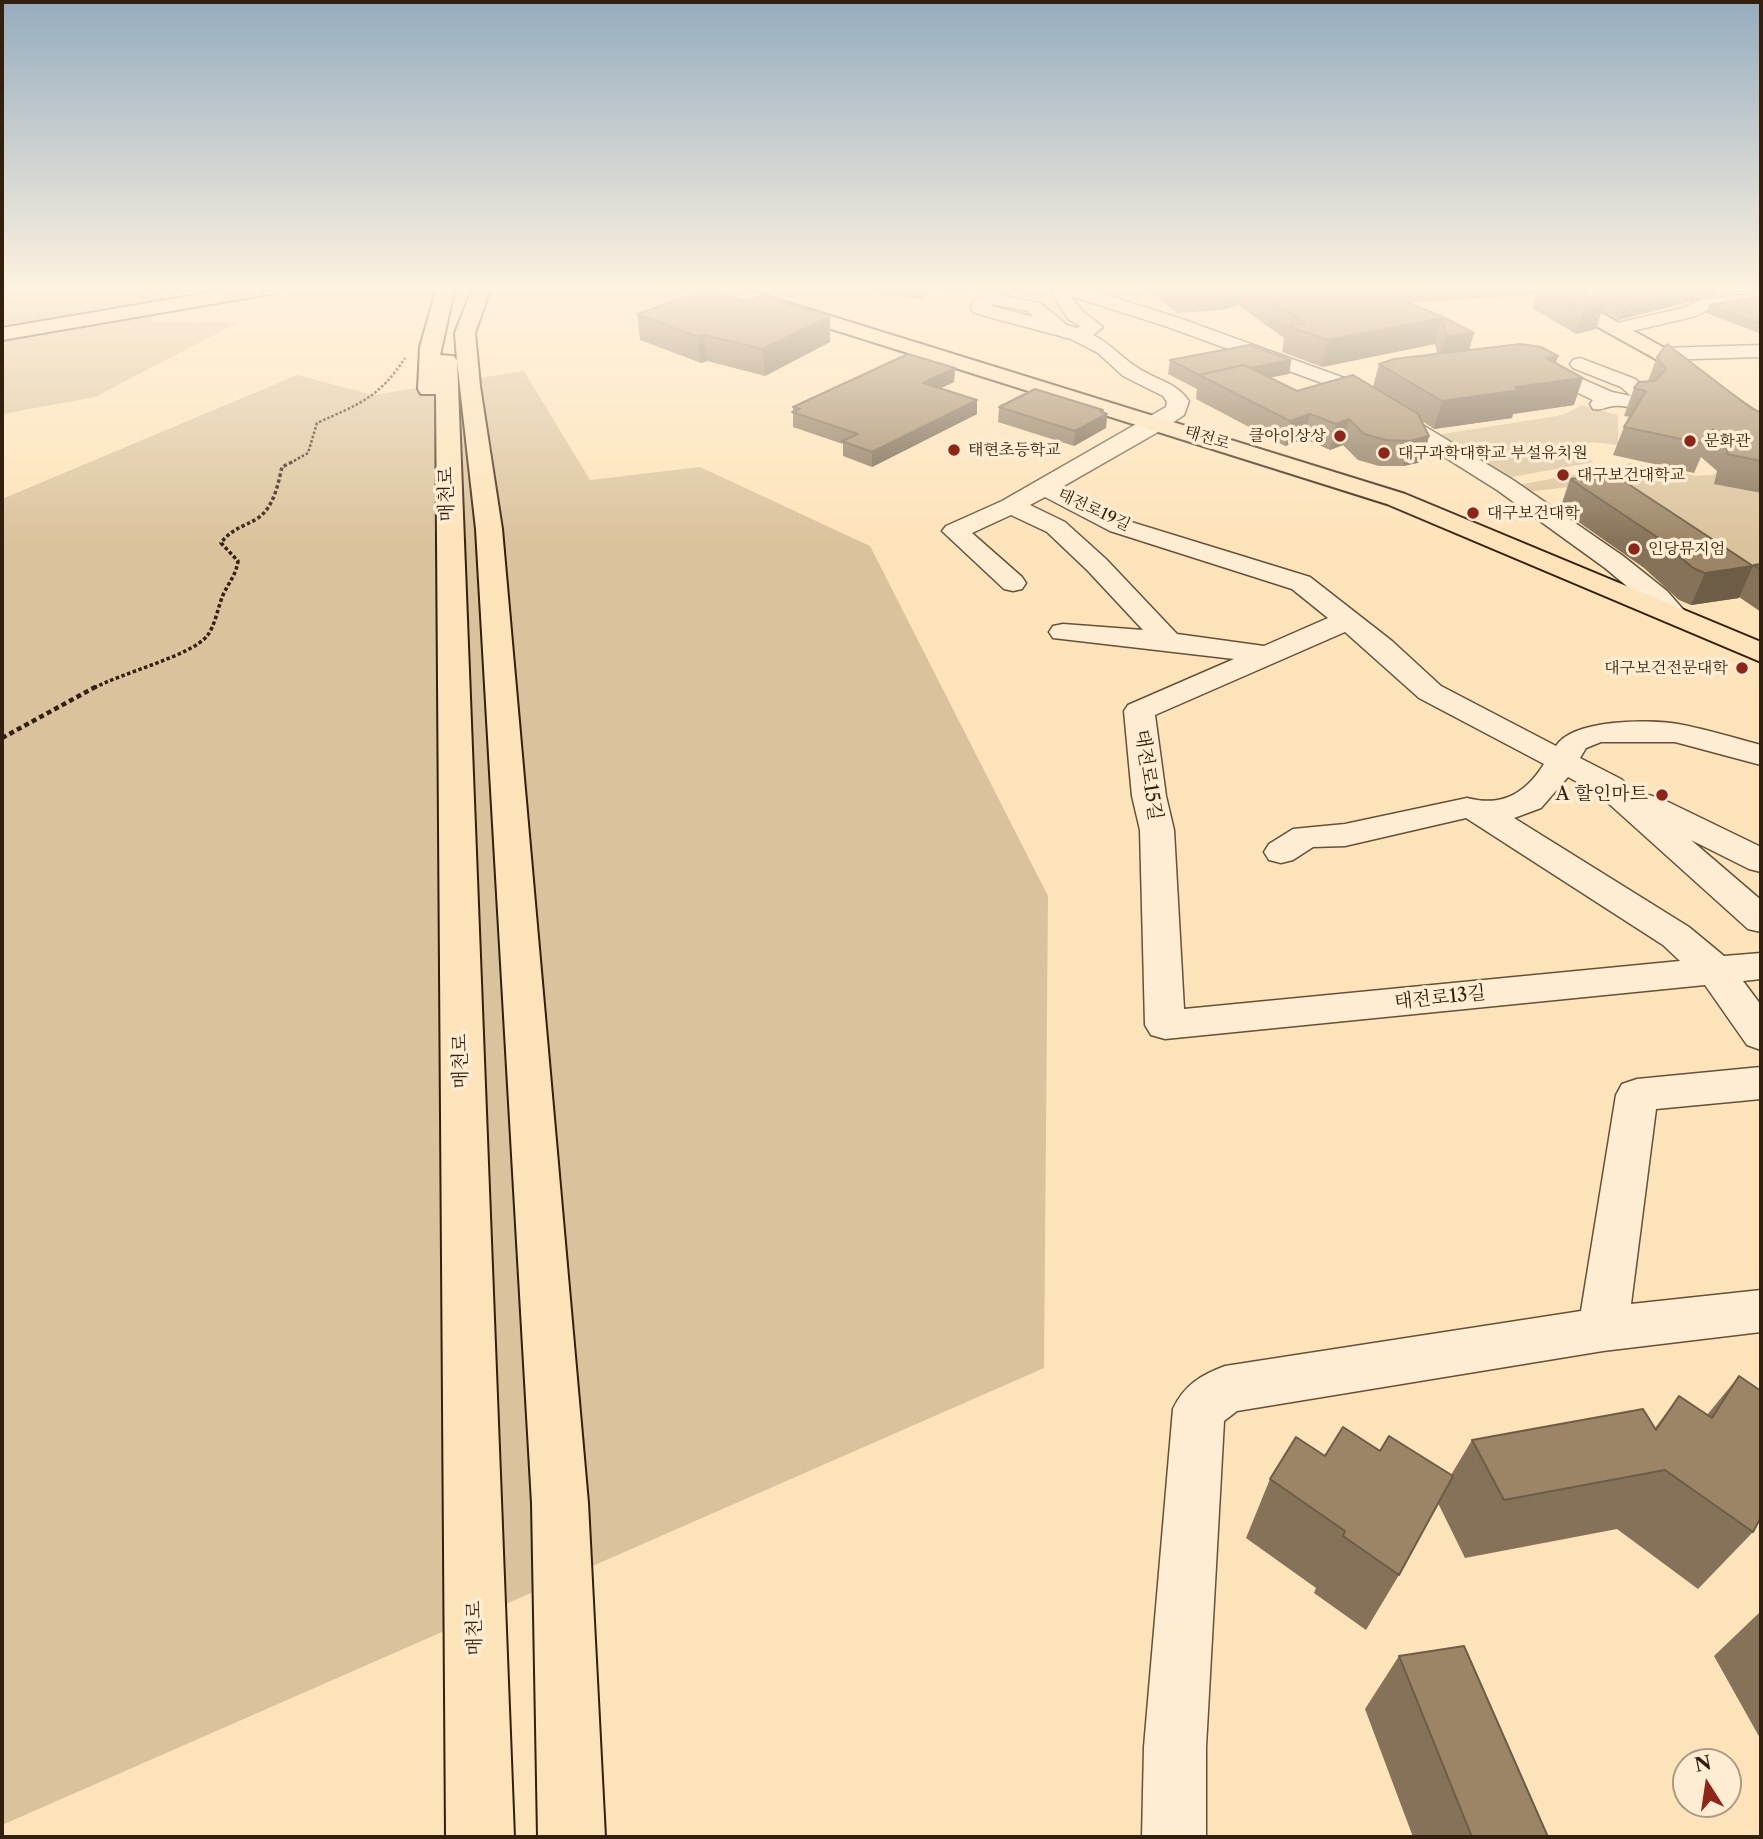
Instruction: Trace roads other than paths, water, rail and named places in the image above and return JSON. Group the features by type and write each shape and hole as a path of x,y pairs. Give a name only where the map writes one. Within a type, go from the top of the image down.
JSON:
{"main road":[{"path":"427,373 436,454 434,537 450,628"},
{"name":"매천로","path":"446,373 444,381 480,1837"},
{"name":"매천로","path":"466,373 489,529 559,1503 572,1837"},
{"path":"488,373 510,548 497,642"},
{"name":"태전로","path":"989,373 1396,499 1761,653"},
{"path":"1687,373 1761,427"}],"street":[{"path":"1133,373 1175,396 1178,401 1176,410 1157,423"},
{"path":"1312,373 1340,383 1505,485 1614,562 1657,597 1674,615"},
{"path":"1553,373 1604,401 1636,403 1643,395 1628,383 1604,373"},
{"path":"1340,383 1367,380"},
{"name":"태전로19길","path":"1013,583 955,531 1011,506 1157,423"},
{"name":"태전로19길","path":"1044,487 1119,526 1184,544 1301,583 1348,620"},
{"path":"1011,506 1056,527 1097,565 1168,641"},
{"path":"1348,620 1430,692 1562,763 1761,861"},
{"name":"태전로15길","path":"1165,1025 1157,830 1149,796 1139,711 1348,620"},
{"path":"1063,632 1168,641 1270,656"},
{"path":"1483,813 1500,811 1529,801 1562,763 1574,742 1597,733 1676,733 1761,755"},
{"path":"1609,786 1710,878 1761,920"},
{"path":"1281,852 1305,837 1345,835 1467,808 1483,813 1638,909 1676,936 1715,970 1761,1035"},
{"name":"태전로13길","path":"1165,1025 1761,966"},
{"path":"1603,1329 1637,1096 1761,1083"},
{"path":"1174,1837 1175,1746 1199,1409 1225,1390 1603,1329 1761,1311"}],"place":[{"name":"클아이상상","path":"1340,436"},
{"name":"문화관","path":"1690,441"},
{"name":"태현초등학교","path":"954,450"},
{"name":"대구과학대학교 부설유치원","path":"1384,453"},
{"name":"대구보건대학교","path":"1563,475"},
{"name":"대구보건대학","path":"1473,513"},
{"name":"인당뮤지엄","path":"1634,549"},
{"name":"대구보건전문대학","path":"1742,668"},
{"name":"A 할인마트","path":"1662,795"}]}
